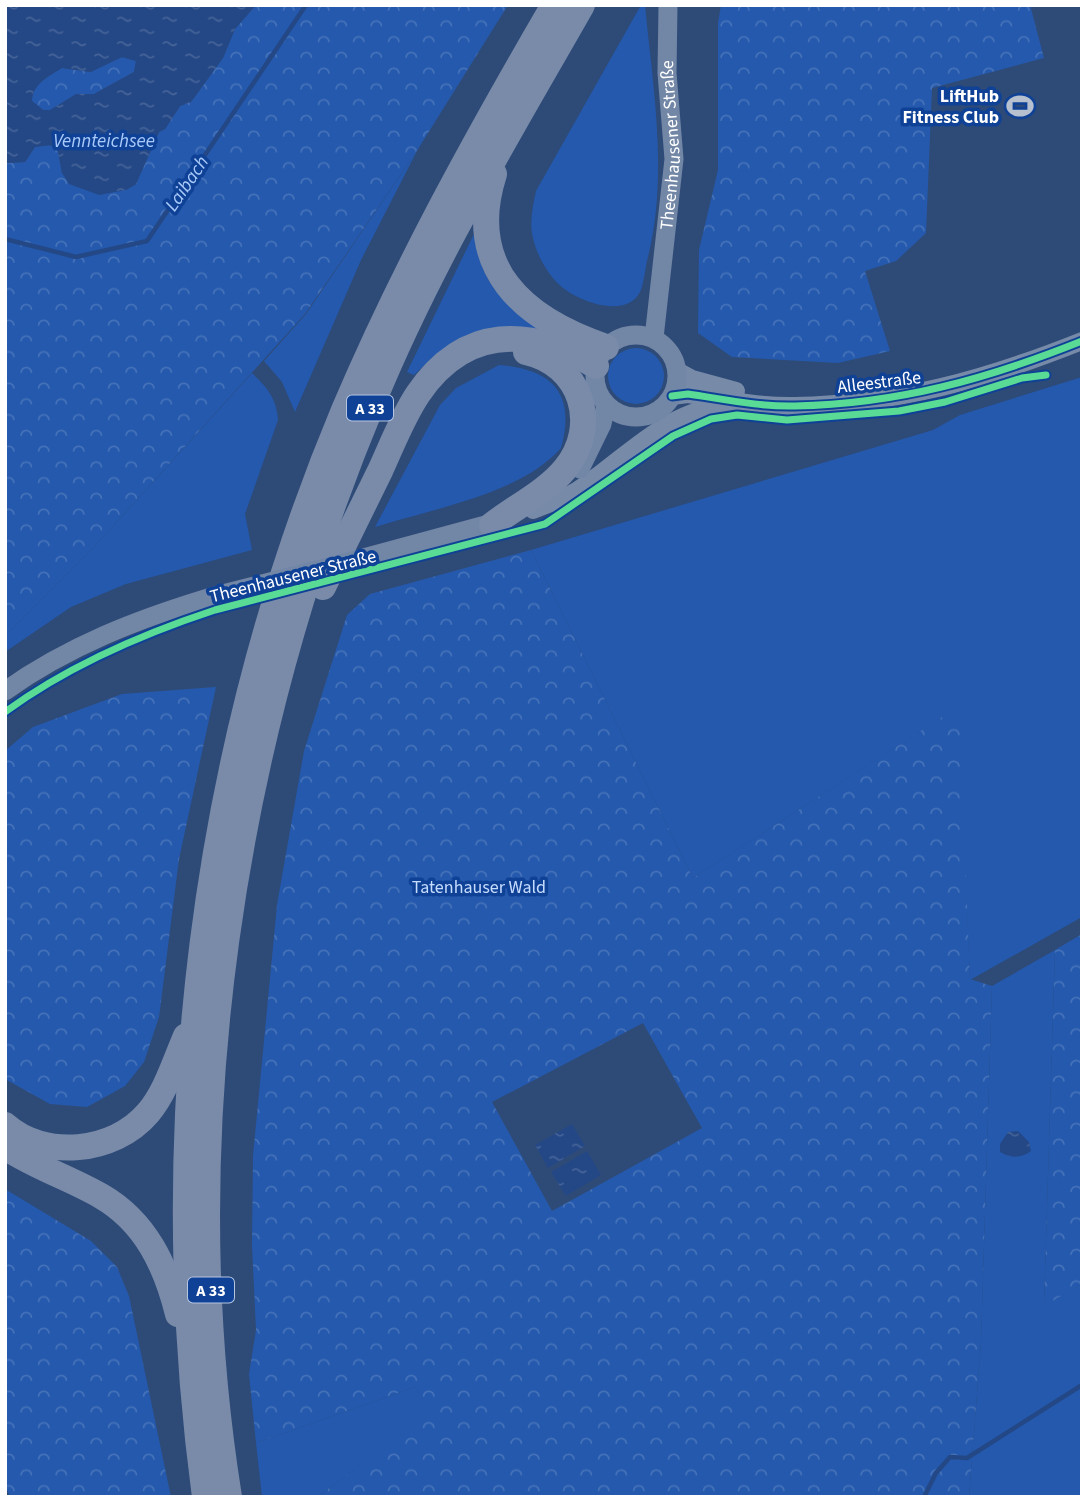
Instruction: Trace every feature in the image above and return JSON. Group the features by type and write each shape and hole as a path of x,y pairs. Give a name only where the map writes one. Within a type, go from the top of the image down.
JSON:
{"highway":[{"name":"A 33","path":"205,1497 190,1365 187,1112 193,1022 209,893 226,793 257,664 286,567 343,413 390,307 464,159 554,5"},
{"name":"A 33","path":"229,1497 213,1343 209,1224 212,1083 223,973 241,850 274,693 328,516 373,401 417,302 582,5"},
{"path":"506,138 492,182 486,217 486,237 499,276 527,307 575,335 601,357"},
{"path":"274,693 409,409 434,375 474,344 513,337 554,344 601,357"},
{"path":"452,360 512,349 542,355 569,374 581,403 580,446 565,470 492,525"},
{"path":"5,1125 37,1143 58,1147 102,1142 126,1132 148,1114 162,1092 193,1022"},
{"path":"5,1147 103,1197 126,1214 150,1241 166,1271 190,1365"}],"main road":[{"name":"Theenhausener Straße","path":"644,336 643,319 667,241 674,159 667,73 668,5"},
{"path":"644,336 665,346 677,371 672,396 652,414 626,416 606,404 595,380 601,357 619,338 644,336"},
{"name":"Theenhausener Straße","path":"580,469 602,424 606,404"},
{"name":"Theenhausener Straße","path":"5,691 51,662 143,617 492,525 533,510 571,481 626,416"}],"street":[{"name":"Alleestraße","path":"672,396 688,394 793,406 844,403 942,390 1082,341"},
{"name":"Alleestraße","path":"677,371 692,379 738,392 844,403"},
{"path":"533,510 578,490 663,429 696,412 723,406 793,406"}],"green space":[{"path":"256,5 508,5 418,149 305,314 94,547 5,636 5,163 25,162 35,147 50,145 58,151 62,173 126,190 136,184 159,132 165,129 180,106 191,102 223,58 235,29"},
{"path":"641,5 645,5 657,133 654,229 640,292 625,305 603,305 571,293 553,278 537,252 532,232 532,214 536,191"},
{"path":"721,5 1030,5 1044,58 932,88 926,233 896,261 865,271 890,351 838,363 732,357 698,333 699,250 718,170 718,23"},
{"path":"122,57 136,61 134,72 94,94 76,95 50,110 43,110 32,101 38,85 62,68 90,72"},
{"path":"418,149 361,260 295,412 282,382 264,361 306,314"},
{"path":"474,234 483,268 499,295 523,317 552,334 455,342 439,352 414,375 407,372"},
{"path":"630,348 642,348 652,352 660,360 664,376 660,392 652,400 642,404 630,404 620,400 612,392 608,382 608,370 612,360 620,352"},
{"path":"499,365 534,372 556,388 565,413 561,448 544,464 500,488 375,527 440,405 456,388"},
{"path":"252,373 270,394 276,406 278,420 245,514 252,550 126,584 71,607 5,652 5,636 94,547"},
{"path":"1082,377 1082,917 970,980 958,707 693,878 531,550 933,430 960,415"},
{"name":"Tatenhauser Wald","path":"531,550 693,878 959,706 970,979 992,986 981,1342 969,1497 317,1497 432,1412 415,1387 256,1443 249,1374 256,1330 252,1245 253,1156 277,905 304,751 347,615 370,594","holes":["643,1023 702,1128 552,1211 492,1102"]},
{"path":"216,687 179,859 159,1017 144,1062 125,1086 87,1107 50,1104 5,1079 5,751 33,727 122,694"},
{"path":"1082,934 1082,1284 1044,1306 1055,950"},
{"path":"1055,950 1044,1305 1082,1284 1082,1497 969,1497 981,1342 992,986"},
{"path":"5,1189 91,1241 117,1267 129,1296 171,1497 10,1497 5,1485"},
{"path":"415,1387 433,1412 317,1497 262,1497 256,1443"}],"water":[{"name":"Vennteichsee","path":"5,5 256,5 235,29 223,58 191,102 180,106 165,129 159,132 136,184 126,190 99,195 69,184 62,173 58,151 50,145 35,147 25,162 5,163","holes":["122,57 136,61 134,72 94,94 76,94 50,110 43,110 32,101 38,85 62,68 91,72"]},
{"path":"572,1124 585,1146 548,1168 535,1145"},
{"path":"1018,1131 1029,1142 1031,1151 1016,1157 1000,1152 1000,1144 1008,1132"},
{"path":"587,1151 601,1175 566,1196 551,1172"}],"waterway":[{"name":"Laibach","path":"5,239 76,257 147,241 306,5"},
{"path":"924,1497 936,1473 950,1457 967,1458 1082,1385"}],"cycle path":[{"path":"672,396 688,394 782,406 870,400 906,395 977,378 1082,341"},
{"path":"5,712 80,666 188,619 545,524 673,436 711,419 737,415 787,420 899,411 945,402 1022,378 1046,375"}],"place":[{"name":"LiftHub Fitness Club","path":"1020,106"}]}
